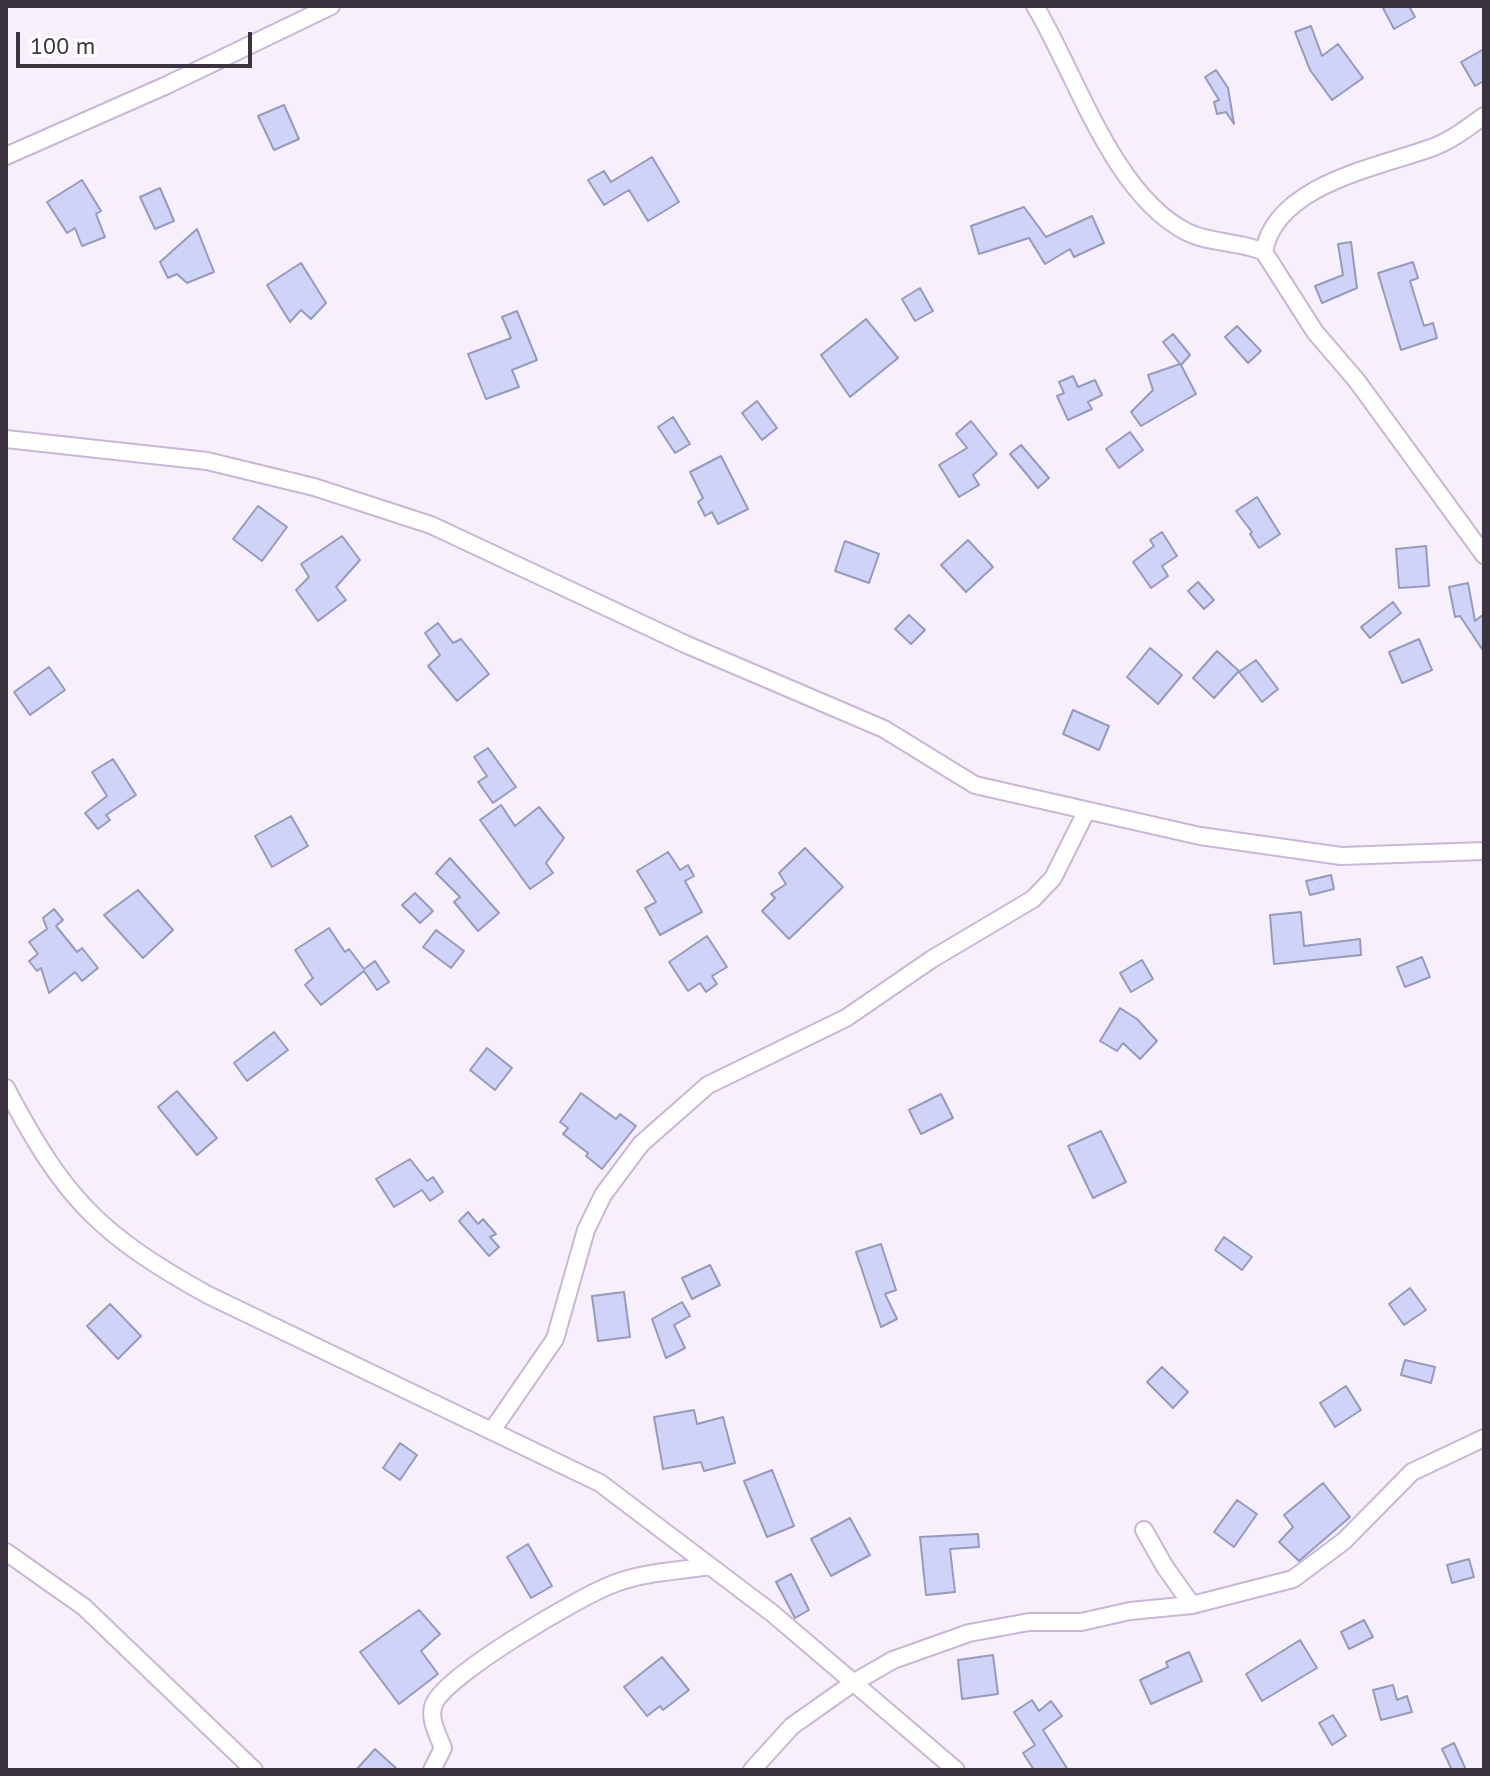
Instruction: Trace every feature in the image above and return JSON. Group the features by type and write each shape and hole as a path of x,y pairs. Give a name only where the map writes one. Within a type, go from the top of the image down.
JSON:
{"street":[{"path":"6,156 139,98 331,6"},
{"path":"1035,6 1057,42 1101,136 1134,184 1169,221 1191,234 1264,252 1315,332 1357,381 1484,555"},
{"path":"1264,252 1273,224 1304,198 1353,172 1432,148 1484,116"},
{"path":"6,439 207,461 314,487 431,525 685,644 884,729 936,765 975,785 1200,836 1341,856 1484,851"},
{"path":"493,1429 542,1364 555,1339 586,1230 603,1195 641,1144 708,1085 846,1018 942,953 1033,899 1053,878 1086,812"},
{"path":"6,1088 49,1165 74,1197 115,1238 153,1265 208,1295 493,1429 600,1483 772,1613 956,1770"},
{"path":"752,1770 792,1726 853,1683 893,1660 969,1633 1029,1622 1081,1622 1130,1611 1192,1605 1259,1591 1306,1573 1367,1521 1412,1472 1484,1438"},
{"path":"1144,1530 1192,1605"},
{"path":"6,1552 84,1607 254,1770"},
{"path":"432,1770 443,1748 432,1719 434,1703 466,1673 578,1601 614,1583 710,1566"}],"building":[{"path":"1382,6 1409,6 1415,17 1394,29"},
{"path":"1311,26 1322,56 1338,44 1363,78 1332,100 1310,70 1295,32"},
{"path":"1484,49 1484,81 1475,86 1461,62"},
{"path":"1216,70 1228,88 1234,124 1226,112 1217,114 1214,102 1219,100 1205,77"},
{"path":"284,105 299,139 274,150 258,116"},
{"path":"652,157 679,202 648,221 629,190 604,205 588,180 604,171 611,182"},
{"path":"82,180 101,211 96,214 105,237 82,246 75,228 67,233 47,202"},
{"path":"160,188 174,221 155,229 140,197"},
{"path":"1024,207 1046,237 1092,216 1104,243 1074,257 1070,249 1045,264 1029,238 979,254 971,226"},
{"path":"197,229 214,272 187,283 177,274 168,278 160,262"},
{"path":"1351,242 1357,288 1322,303 1315,286 1343,275 1338,244"},
{"path":"1413,262 1418,278 1410,281 1424,326 1433,323 1437,338 1401,350 1378,273"},
{"path":"301,263 326,303 311,319 301,310 290,322 267,285"},
{"path":"920,288 933,311 915,321 902,299"},
{"path":"517,311 537,360 512,370 519,387 486,399 468,354 511,338 502,317"},
{"path":"866,319 898,358 850,397 821,355"},
{"path":"1237,326 1261,351 1248,363 1225,337"},
{"path":"1173,334 1190,355 1181,365 1196,394 1141,426 1131,412 1153,390 1148,375 1180,364 1163,342"},
{"path":"1073,376 1078,387 1095,380 1102,395 1088,402 1092,409 1068,420 1057,396 1064,393 1059,382"},
{"path":"757,401 777,428 762,440 742,413"},
{"path":"673,417 690,444 675,453 658,427"},
{"path":"971,421 997,454 973,475 979,485 959,497 939,465 967,448 956,434"},
{"path":"1130,432 1143,450 1119,468 1106,449"},
{"path":"1021,445 1049,478 1038,488 1010,454"},
{"path":"721,456 748,509 718,524 712,512 705,516 698,502 703,498 690,472"},
{"path":"1257,497 1280,534 1259,548 1250,534 1252,532 1236,511"},
{"path":"258,506 287,527 262,561 233,539"},
{"path":"1162,532 1177,556 1162,566 1168,576 1151,588 1133,562 1154,546 1150,540"},
{"path":"342,536 360,560 336,587 346,600 318,621 296,590 309,577 301,564"},
{"path":"968,540 993,567 966,592 941,565"},
{"path":"845,541 879,554 869,583 835,571"},
{"path":"1426,546 1429,586 1399,588 1396,549"},
{"path":"1198,582 1214,600 1204,609 1188,591"},
{"path":"1468,583 1475,621 1484,614 1484,652 1460,616 1455,617 1449,587"},
{"path":"1393,602 1401,613 1370,638 1361,627"},
{"path":"909,615 925,630 911,644 895,629"},
{"path":"438,623 453,643 461,639 489,674 457,701 428,666 440,655 425,633"},
{"path":"1419,639 1432,670 1402,683 1389,652"},
{"path":"1150,648 1182,675 1158,704 1127,677"},
{"path":"1217,651 1239,671 1214,698 1193,678"},
{"path":"1256,660 1278,689 1262,702 1239,672"},
{"path":"49,667 65,690 30,715 14,692"},
{"path":"1073,710 1109,726 1099,750 1063,734"},
{"path":"488,748 516,787 493,803 478,782 487,776 474,757"},
{"path":"113,759 136,795 106,815 110,820 98,829 85,813 107,796 92,772"},
{"path":"501,805 515,826 539,807 564,838 546,863 553,873 530,889 480,820"},
{"path":"291,816 308,846 272,867 255,836"},
{"path":"805,848 843,887 789,939 762,911 775,898 771,894 786,884 779,873"},
{"path":"668,852 680,870 688,865 694,876 685,881 702,912 660,935 645,908 656,902 637,871"},
{"path":"450,858 499,913 478,931 454,902 460,897 436,873"},
{"path":"1331,875 1334,889 1310,895 1306,881"},
{"path":"138,890 173,930 143,958 104,915"},
{"path":"415,893 433,911 420,923 402,905"},
{"path":"54,909 63,920 56,926 77,952 82,948 98,968 82,981 75,972 49,993 41,968 37,971 29,961 38,954 29,942 47,929 43,918"},
{"path":"1301,912 1304,946 1360,939 1361,955 1274,964 1270,915"},
{"path":"329,928 345,952 349,949 364,969 375,961 389,982 377,990 364,971 321,1005 305,985 313,978 295,950"},
{"path":"436,930 464,951 451,968 423,947"},
{"path":"707,936 727,967 712,976 717,984 706,992 700,983 688,991 669,962"},
{"path":"1422,957 1430,977 1405,987 1397,967"},
{"path":"1142,960 1153,979 1131,992 1120,973"},
{"path":"1120,1008 1137,1019 1157,1041 1140,1059 1123,1043 1117,1051 1100,1041"},
{"path":"274,1032 288,1050 247,1081 234,1063"},
{"path":"487,1048 512,1068 495,1090 470,1070"},
{"path":"177,1091 217,1138 197,1155 158,1107"},
{"path":"581,1093 616,1119 620,1114 636,1126 602,1169 586,1156 588,1153 563,1134 568,1128 560,1122"},
{"path":"941,1094 953,1118 921,1134 909,1110"},
{"path":"1101,1131 1126,1182 1093,1198 1068,1146"},
{"path":"410,1159 427,1181 433,1177 443,1192 430,1201 422,1190 394,1207 376,1179"},
{"path":"468,1212 478,1224 483,1219 496,1234 490,1237 499,1247 489,1256 459,1221"},
{"path":"1224,1237 1252,1257 1242,1270 1215,1250"},
{"path":"881,1244 896,1290 885,1294 897,1319 881,1327 856,1252"},
{"path":"710,1265 720,1285 692,1299 682,1278"},
{"path":"1410,1288 1426,1310 1404,1325 1389,1304"},
{"path":"624,1292 630,1337 598,1341 592,1296"},
{"path":"682,1302 690,1316 674,1325 685,1348 666,1358 652,1319"},
{"path":"110,1304 141,1336 118,1359 87,1326"},
{"path":"1405,1360 1435,1367 1431,1383 1401,1375"},
{"path":"1162,1367 1188,1392 1173,1408 1147,1382"},
{"path":"1346,1386 1361,1410 1335,1427 1320,1403"},
{"path":"694,1410 697,1424 723,1417 735,1463 704,1471 701,1462 663,1469 654,1417"},
{"path":"400,1443 417,1455 400,1480 383,1468"},
{"path":"772,1470 794,1526 767,1537 744,1481"},
{"path":"1323,1483 1350,1517 1299,1561 1279,1542 1293,1527 1284,1515"},
{"path":"1237,1500 1257,1514 1234,1547 1214,1532"},
{"path":"850,1518 870,1555 831,1576 811,1539"},
{"path":"978,1534 979,1547 950,1549 955,1592 926,1595 920,1537"},
{"path":"528,1544 552,1586 531,1598 507,1557"},
{"path":"1469,1559 1474,1577 1452,1583 1447,1565"},
{"path":"791,1574 809,1610 795,1618 776,1582"},
{"path":"419,1610 440,1634 421,1651 438,1674 399,1704 360,1652"},
{"path":"1364,1620 1373,1637 1349,1649 1341,1632"},
{"path":"1300,1640 1317,1668 1262,1701 1246,1674"},
{"path":"1189,1652 1202,1681 1151,1704 1140,1680 1168,1667 1166,1662"},
{"path":"993,1655 998,1694 962,1699 958,1660"},
{"path":"662,1657 689,1690 663,1710 660,1706 647,1716 624,1687"},
{"path":"1393,1685 1397,1700 1407,1696 1412,1712 1381,1720 1373,1690"},
{"path":"1032,1700 1039,1711 1051,1701 1062,1716 1043,1730 1068,1770 1034,1770 1023,1753 1035,1745 1014,1712"},
{"path":"1333,1715 1346,1736 1332,1745 1319,1723"},
{"path":"1454,1743 1466,1770 1452,1770 1442,1749"},
{"path":"375,1749 398,1770 356,1770"}]}
